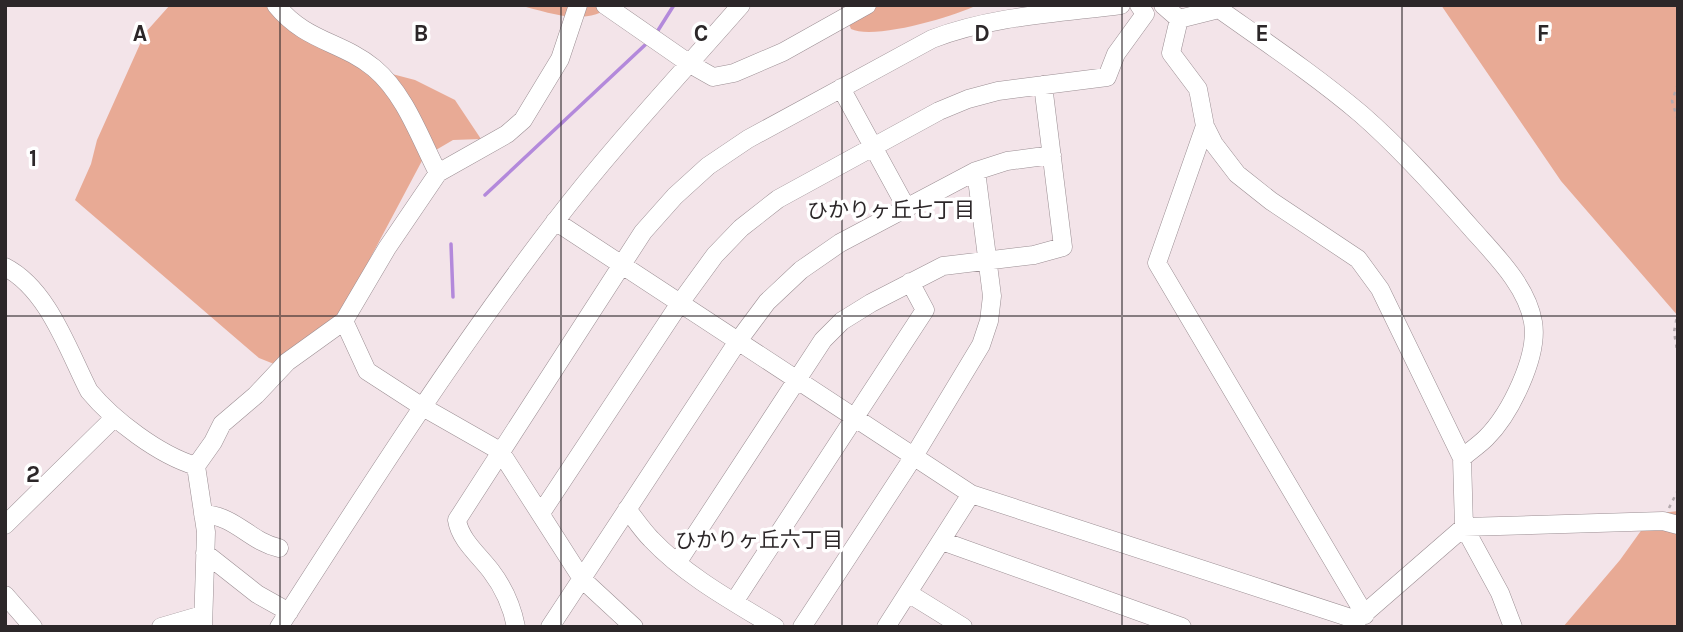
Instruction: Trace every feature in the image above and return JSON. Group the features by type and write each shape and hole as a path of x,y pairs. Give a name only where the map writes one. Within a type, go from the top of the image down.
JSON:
{"street":[{"path":"276,5 297,27 345,50 380,74 399,96 438,173"},
{"path":"161,627 202,621 206,532 196,466 222,424 256,395 287,362 344,321 387,248 438,173 507,134 523,120 560,59 578,5"},
{"path":"605,5 713,77 734,73 783,52 867,5"},
{"path":"205,553 284,619 421,406 476,327 555,221 741,5"},
{"path":"516,627 511,604 493,572 459,530 457,520 643,232 675,196 708,166 748,139 932,39 959,29 1038,10 1121,5"},
{"path":"541,513 680,303 715,255 741,228 778,200 939,111 968,99 998,91 1107,77 1116,54 1145,14 1139,5"},
{"path":"1163,5 1180,19"},
{"path":"1180,19 1219,9 1279,51 1370,123 1424,174 1504,265 1523,295 1533,321 1533,347 1526,369 1496,426 1462,458"},
{"path":"1180,19 1171,53 1198,89 1205,125 1214,144 1237,174 1271,201 1358,260 1380,289 1462,458 1464,527 1500,593 1513,627"},
{"path":"677,563 823,340 842,321 943,266 1034,255 1063,247 1043,85"},
{"path":"841,88 906,207"},
{"path":"1205,125 1157,263 1365,615"},
{"path":"550,627 738,341 767,302 801,270 840,243 976,171 1007,161 1052,155"},
{"path":"802,627 914,456 981,345 989,321 992,296 976,171"},
{"path":"555,221 971,494 1357,620 1464,527 1670,523"},
{"path":"5,267 34,288 89,391 114,418 162,451 196,466"},
{"path":"734,602 925,310 910,282"},
{"path":"344,321 366,371 500,451 582,579 634,627"},
{"path":"5,525 114,418"},
{"path":"886,627 971,494"},
{"path":"627,509 650,539 677,563 775,627"},
{"path":"203,514 219,515 266,545 279,548"},
{"path":"942,541 1182,627"},
{"path":"908,593 962,627"},
{"path":"5,595 33,627"}],"path":[{"path":"1678,84 1672,100 1678,121"},
{"path":"1678,312 1674,332 1678,356"},
{"path":"1670,523 1678,490"}],"shaded area":[{"path":"170,5 283,5 373,69 415,80 455,100 481,139 453,140 424,157 331,332 279,366 259,358 75,200 91,164 97,140 145,33"},
{"path":"519,5 614,5 603,12 579,17"},
{"path":"850,5 977,5 914,26 862,32 851,29 847,19"},
{"path":"1441,5 1678,5 1678,316 1561,181"},
{"path":"1678,511 1678,627 1563,627 1620,560 1653,514"}],"waterway":[{"path":"657,32 674,5"},
{"path":"485,195 645,45"},
{"path":"451,244 453,297"}],"district":[{"name":"ひかりヶ丘七丁目","path":"891,210"},
{"name":"ひかりヶ丘六丁目","path":"759,540"}]}
